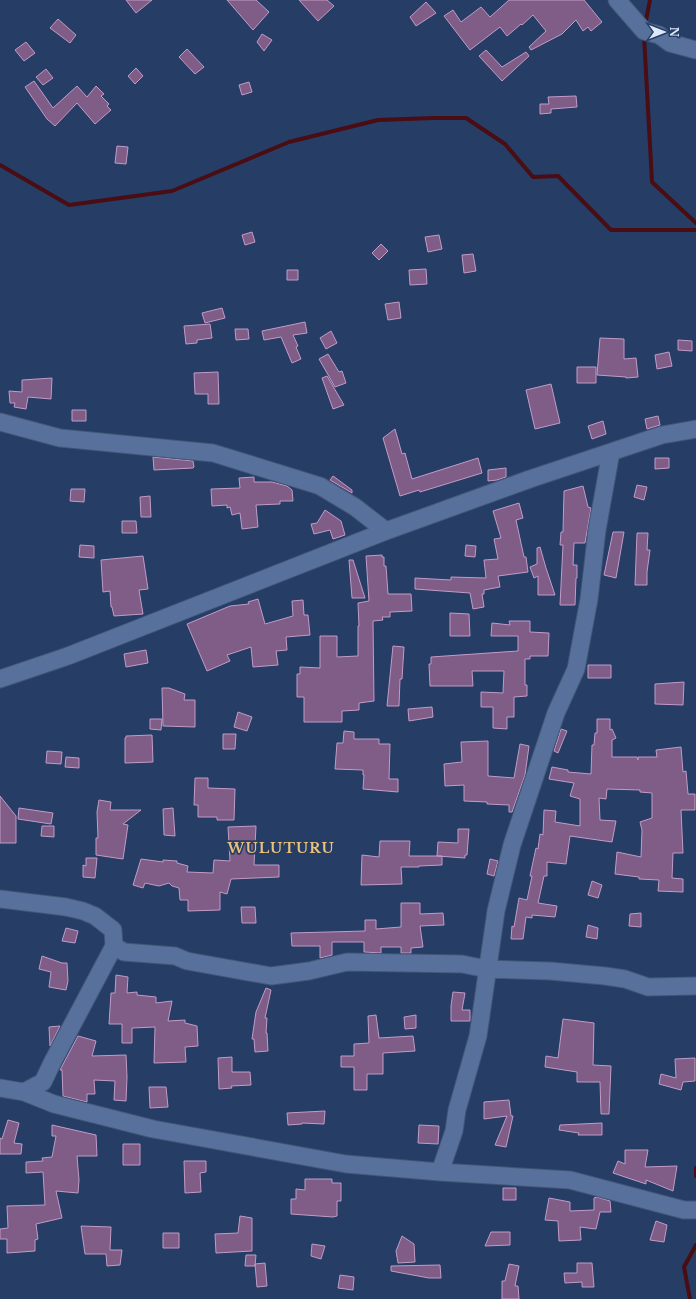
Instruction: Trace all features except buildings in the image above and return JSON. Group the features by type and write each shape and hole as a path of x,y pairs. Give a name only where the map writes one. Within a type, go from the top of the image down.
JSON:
{"street":[{"path":"617,0 644,31 659,35 670,43 696,50"},
{"path":"0,422 60,438 213,454 320,486 355,507 386,531"},
{"path":"0,679 68,656 386,531 610,452 662,435 696,429"},
{"path":"440,1172 454,1130 457,1110 478,1036 496,910 512,845 556,713 576,669 589,599 597,530 610,452"},
{"path":"0,899 83,910 113,930 114,946 52,1063 44,1082 24,1092"},
{"path":"114,946 124,952 175,956 188,961 271,976 309,971 347,962 462,964 487,970 550,971 605,976 625,979 648,987 696,986"},
{"path":"0,1088 24,1092 54,1104 153,1129 346,1164 440,1172 570,1180 684,1210 694,1210"}],"waterway":[{"path":"645,25 650,0"},
{"path":"644,36 652,182 696,223"},
{"path":"0,165 69,205 172,191 289,142 378,120 466,118 505,144 533,177 558,176 611,230 696,230"},
{"path":"696,1168 696,1176"},
{"path":"690,1299 684,1267 696,1245"}],"district":[{"name":"WULUTURU","path":"281,848"}]}
